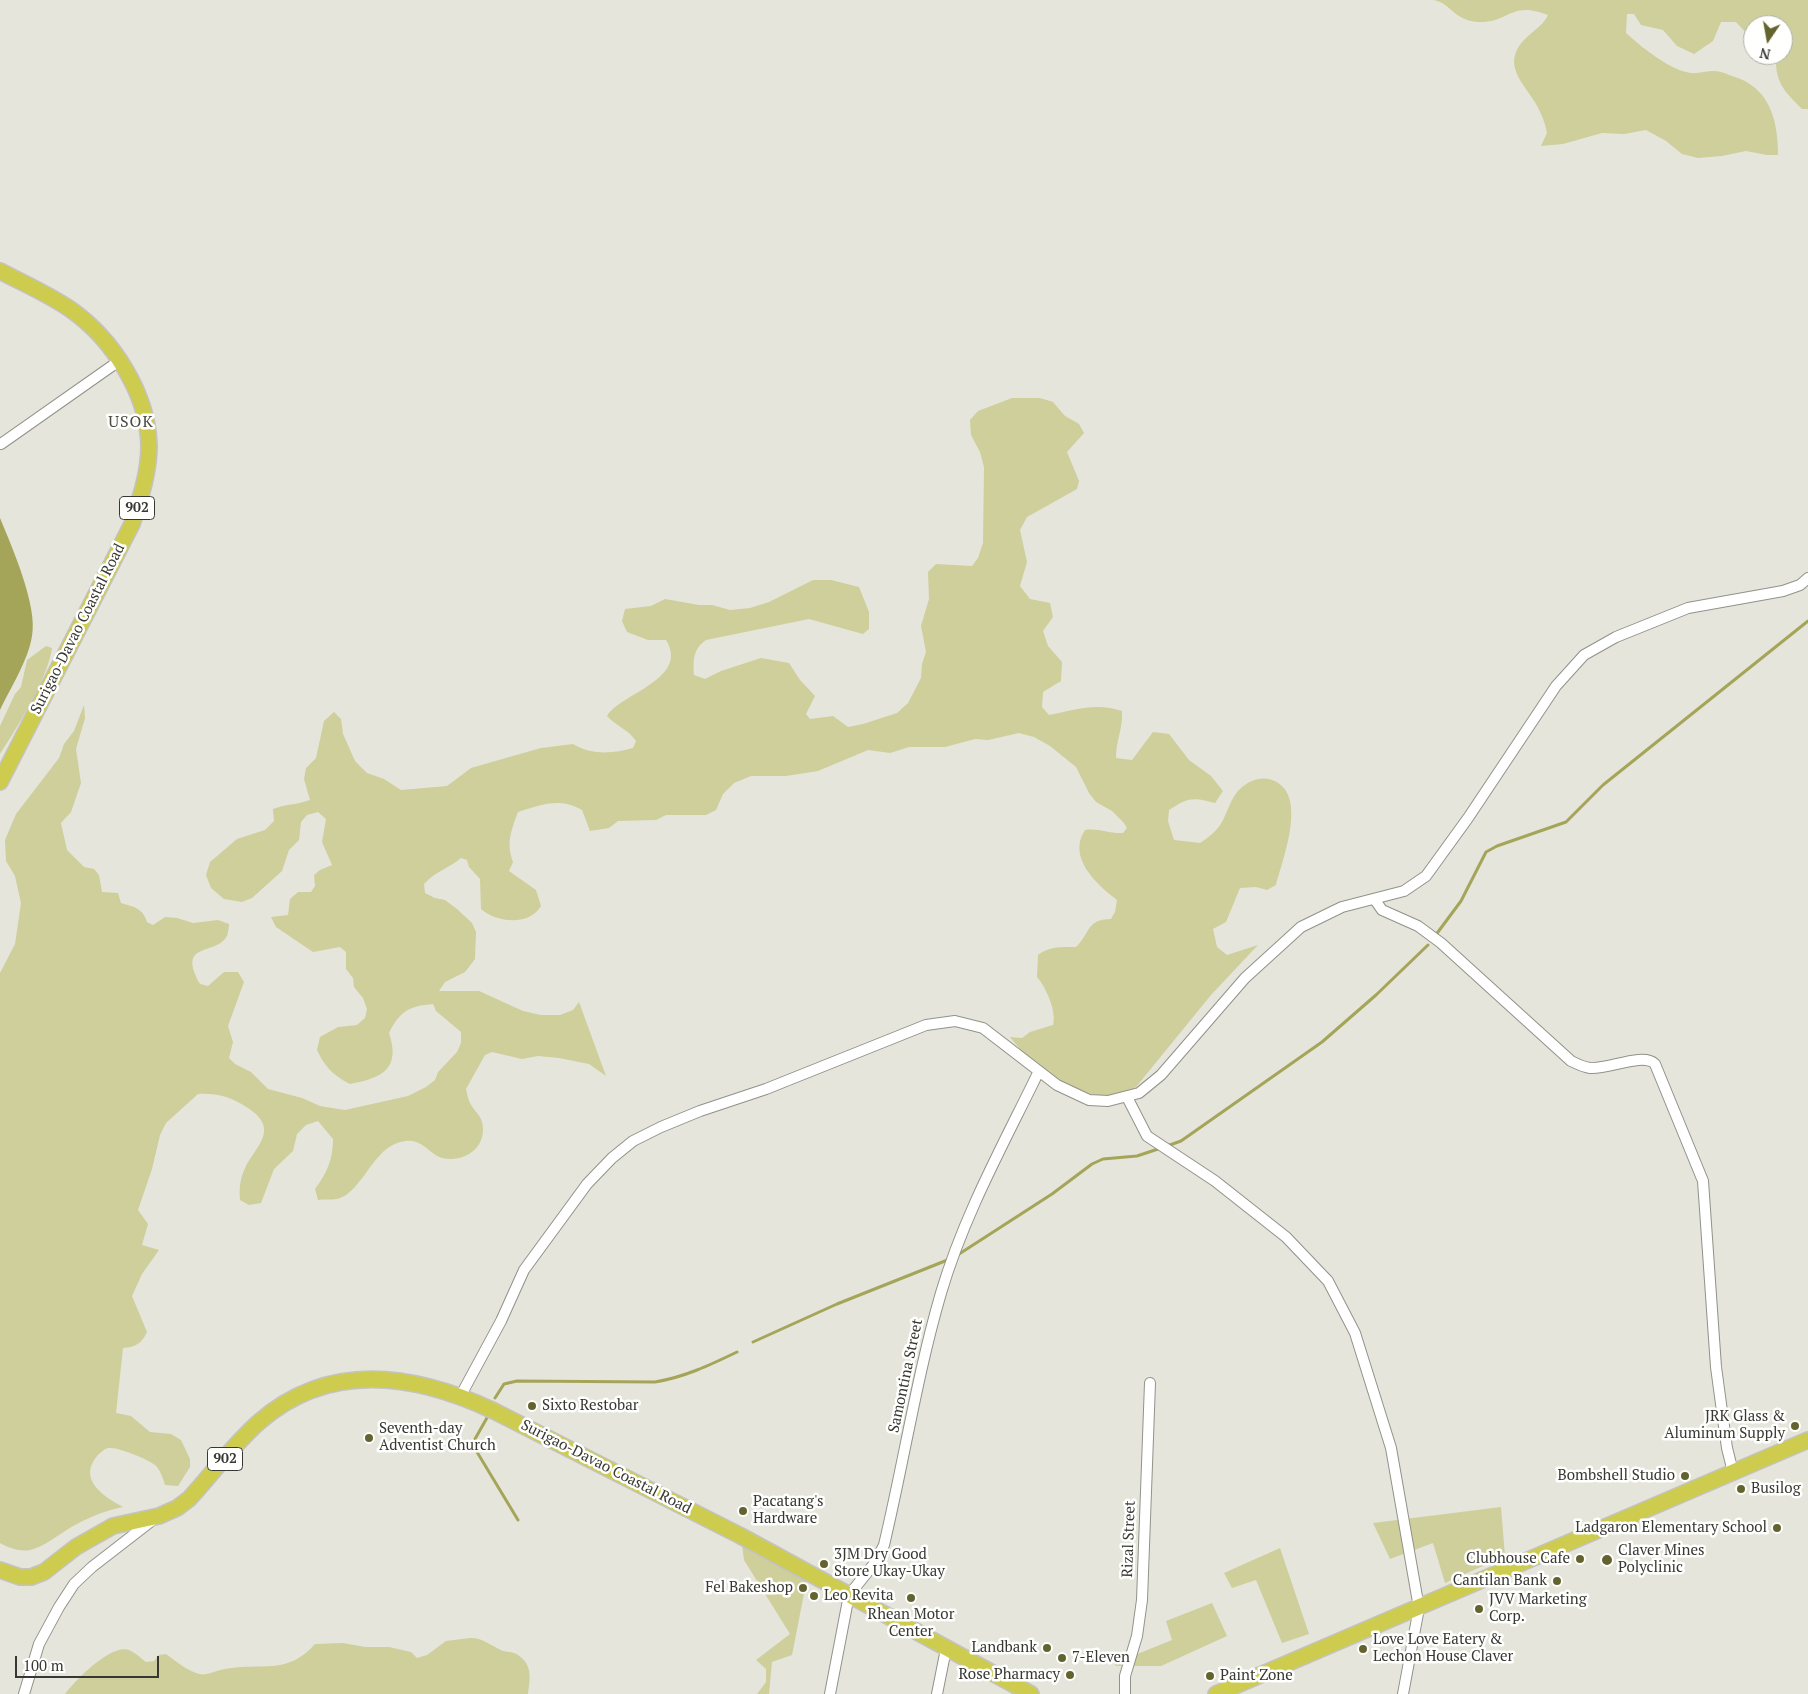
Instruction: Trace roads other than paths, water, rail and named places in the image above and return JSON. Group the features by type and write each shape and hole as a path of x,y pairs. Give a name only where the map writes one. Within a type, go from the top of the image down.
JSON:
{"highway":[{"name":"Surigao-Davao Coastal Road","path":"0,271 70,309 102,339 119,360 132,382 145,412 149,447 145,482 139,503 120,550 0,782"},
{"name":"Surigao-Davao Coastal Road","path":"0,1570 20,1577 38,1574 59,1562 76,1546 113,1526 158,1516 177,1508 189,1498 258,1423 278,1408 310,1390 327,1384 356,1379 381,1379 424,1384 461,1395 741,1536 946,1650 1031,1694"},
{"path":"1224,1692 1808,1440"}],"street":[{"path":"2,444 119,360"},
{"path":"461,1395 501,1321 519,1279 532,1258 587,1184 612,1158 633,1141 700,1111 766,1089 926,1025 940,1022 955,1021 983,1028 1057,1085 1090,1100 1108,1101 1127,1097 1149,1086 1161,1075 1245,978 1301,927 1342,907 1404,891 1426,876 1468,818 1556,686 1584,655 1616,637 1688,608 1783,591 1800,585 1808,578"},
{"path":"1375,900 1382,910 1418,926 1441,943 1571,1061 1591,1068 1648,1059 1655,1064 1703,1181 1716,1367 1727,1448 1733,1472"},
{"name":"Samontina Street","path":"830,1694 849,1595 874,1564 884,1545 899,1485 926,1350 942,1291 963,1230 1039,1071"},
{"path":"1127,1097 1147,1136 1215,1180 1279,1231 1328,1281 1355,1333 1391,1448 1419,1608 1404,1694"},
{"name":"Rizal Street","path":"1125,1694 1125,1676 1137,1636 1142,1600 1150,1383"},
{"path":"24,1694 39,1644 74,1584 92,1567 158,1516"},
{"path":"937,1694 946,1650"}],"waterway":[{"path":"1435,936 1461,901 1486,852 1497,846 1566,822 1603,785 1808,621"},
{"path":"1167,1146 1181,1141 1322,1042 1376,995 1428,945"},
{"path":"956,1256 1052,1194 1092,1164 1103,1159 1137,1156 1161,1148"},
{"path":"753,1342 837,1304 950,1259"},
{"path":"495,1398 504,1384 517,1381 655,1382 666,1380 687,1374 737,1352"},
{"path":"488,1416 475,1439 477,1452 518,1520"}],"place":[{"name":"Sixto Restobar","path":"532,1406"},
{"name":"JRK Glass & Aluminum Supply","path":"1795,1426"},
{"name":"Seventh-day Adventist Church","path":"369,1438"},
{"name":"Bombshell Studio","path":"1685,1476"},
{"name":"Busilog","path":"1741,1489"},
{"name":"Pacatang's Hardware","path":"743,1511"},
{"name":"Ladgaron Elementary School","path":"1777,1528"},
{"name":"Clubhouse Cafe","path":"1580,1559"},
{"name":"Claver Mines Polyclinic","path":"1607,1560"},
{"name":"3JM Dry Good Store Ukay-Ukay","path":"824,1564"},
{"name":"Cantilan Bank","path":"1557,1581"},
{"name":"Fel Bakeshop","path":"803,1588"},
{"name":"Leo Revita","path":"814,1596"},
{"name":"Rhean Motor Center","path":"911,1598"},
{"name":"JVV Marketing Corp.","path":"1479,1609"},
{"name":"Landbank","path":"1047,1648"},
{"name":"Love Love Eatery & Lechon House Claver","path":"1363,1649"},
{"name":"7-Eleven","path":"1062,1658"},
{"name":"Rose Pharmacy","path":"1070,1675"},
{"name":"Paint Zone","path":"1210,1676"}],"district":[{"name":"USOK","path":"131,422"}]}
